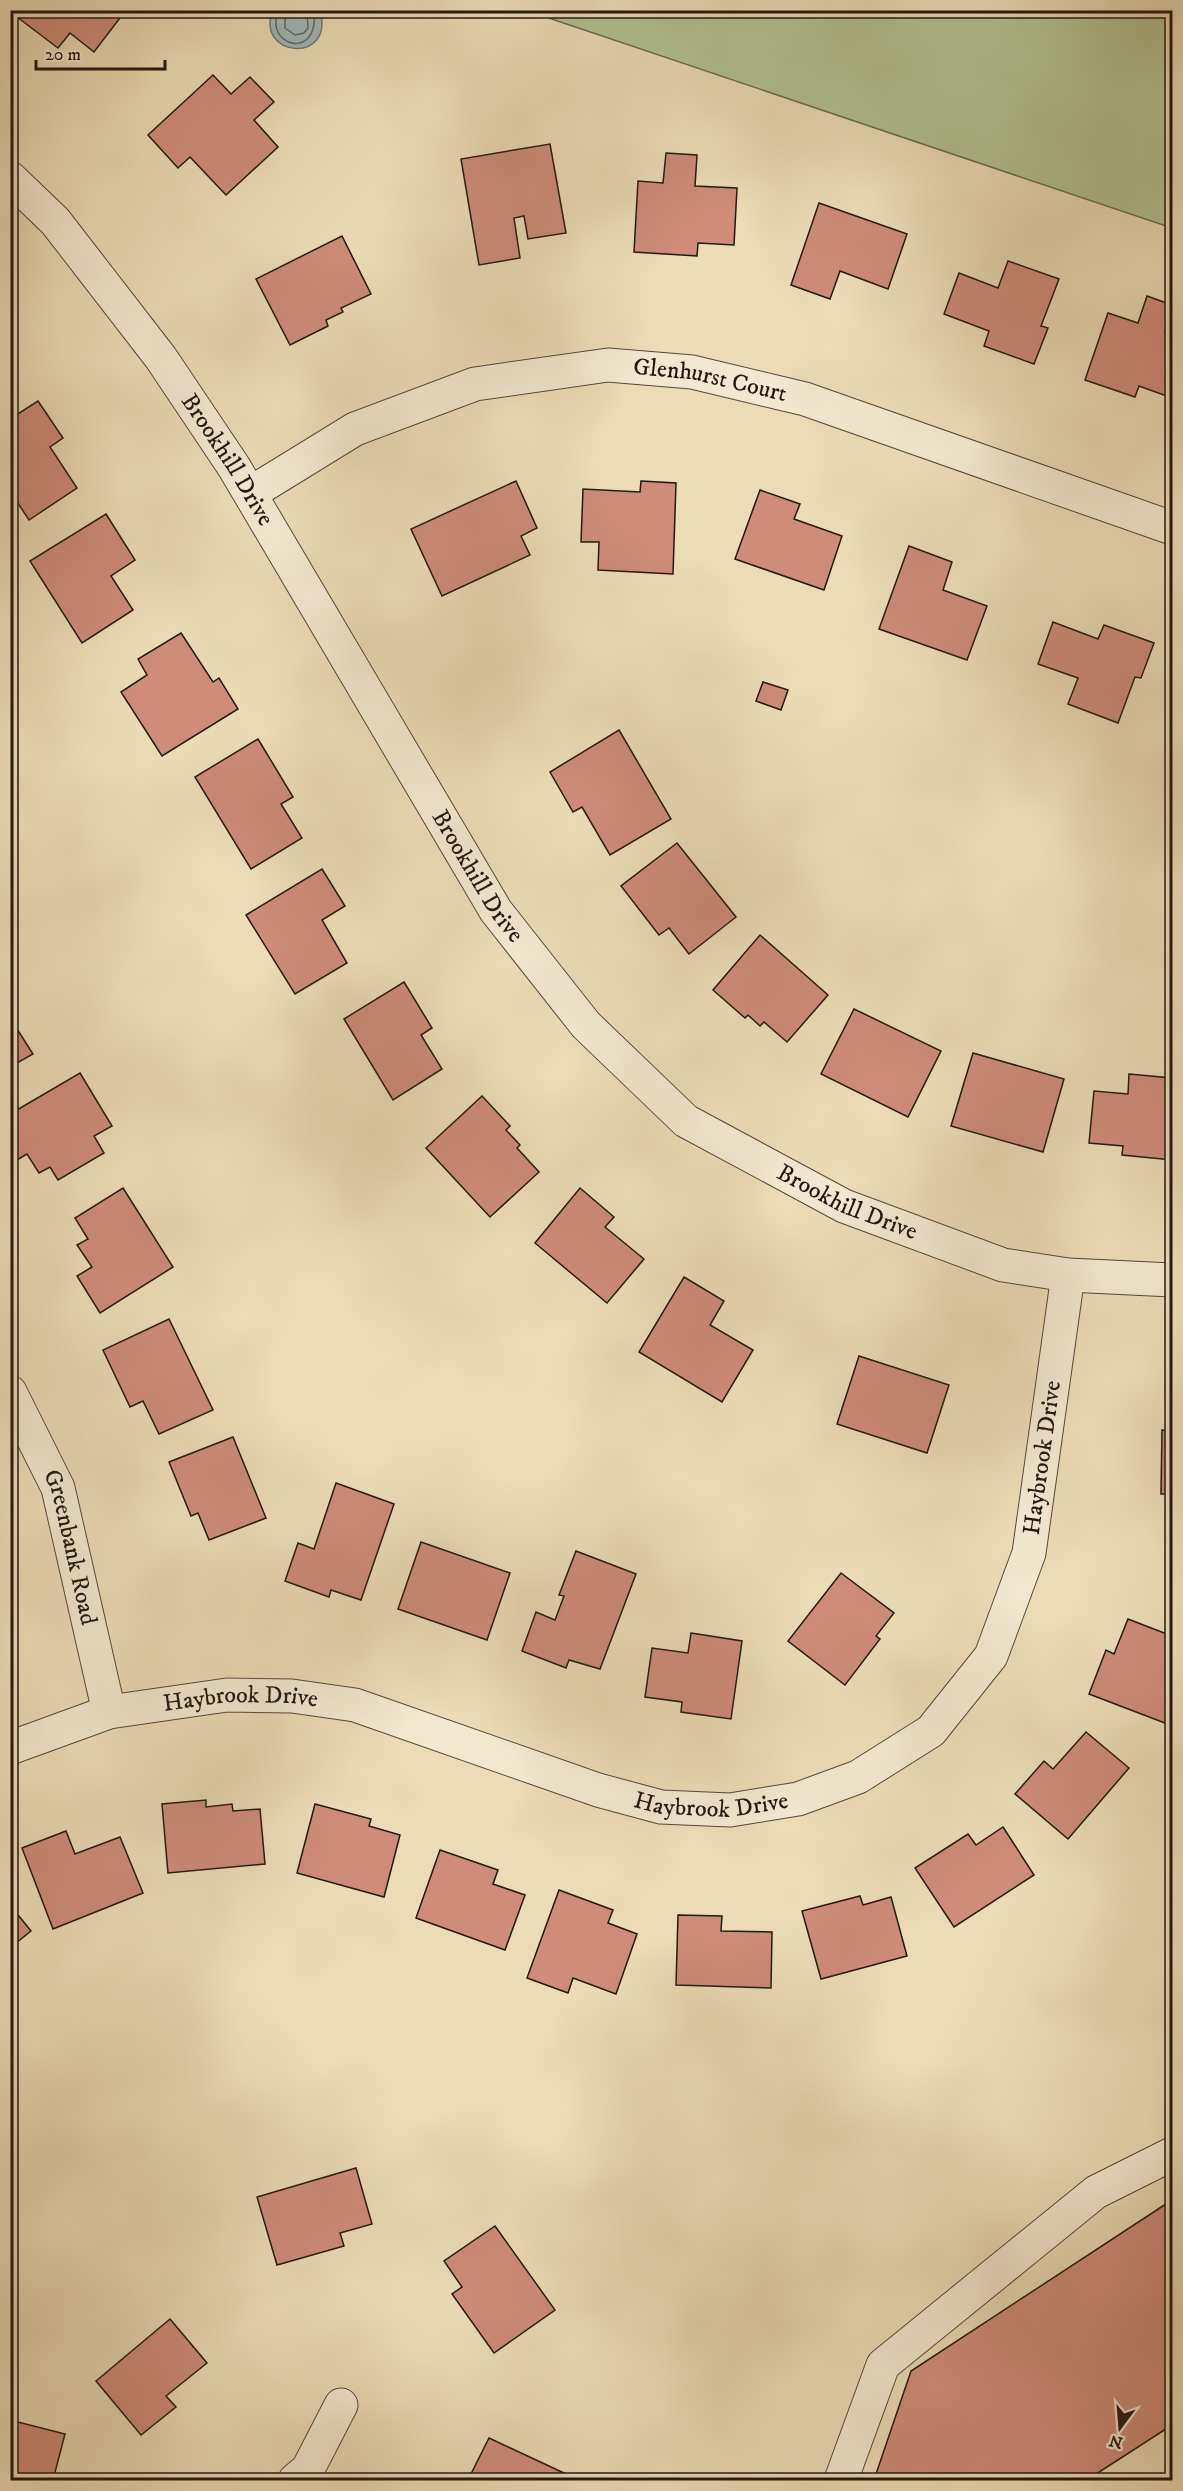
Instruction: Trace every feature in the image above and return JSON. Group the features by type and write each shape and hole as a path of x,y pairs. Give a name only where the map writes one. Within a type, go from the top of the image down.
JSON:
{"street":[{"name":"Brookhill Drive","path":"10,177 55,221 161,358 251,493 496,911 586,1025 686,1121 844,1206 1003,1265 1068,1275 1173,1280"},
{"name":"Glenhurst Court","path":"251,493 355,429 475,384 608,365 692,372 805,399 1173,528"},
{"name":"Haybrook Drive","path":"10,1748 109,1712 227,1695 292,1696 355,1706 598,1790 661,1807 730,1810 798,1799 858,1777 931,1731 991,1656 1029,1553 1068,1275"},
{"name":"Greenbank Road","path":"10,1392 58,1488 109,1712"},
{"path":"841,2481 884,2365 1096,2192 1173,2154"},
{"path":"296,2481 308,2469 341,2405"}],"green space":[{"path":"528,11 1172,11 1172,228"}],"water":[{"path":"273,10 320,11 322,28 316,40 307,47 295,48 283,45 274,38 270,26"}],"building":[{"path":"23,10 126,10 94,52 70,33 58,48 17,17"},
{"path":"213,75 231,94 250,77 274,102 254,120 278,147 226,195 190,157 178,168 148,135"},
{"path":"550,144 566,233 528,239 524,216 514,218 520,258 479,265 461,159"},
{"path":"666,153 697,155 695,186 737,188 734,245 698,243 697,256 634,252 638,181 663,183"},
{"path":"819,203 907,234 888,289 840,271 830,299 791,285"},
{"path":"342,236 371,294 341,308 343,312 326,320 328,326 290,345 256,279"},
{"path":"1008,261 1059,279 1041,326 1048,328 1034,364 984,346 989,331 944,314 959,273 998,288"},
{"path":"1147,296 1172,305 1165,333 1172,336 1172,398 1139,386 1135,397 1085,380 1108,313 1138,323"},
{"path":"38,401 63,438 50,447 77,488 29,520 10,491 10,419"},
{"path":"516,481 537,528 521,536 530,555 442,596 411,529"},
{"path":"641,481 676,483 673,574 598,570 599,542 581,542 583,489 640,492"},
{"path":"760,490 800,504 794,519 842,536 824,590 735,559"},
{"path":"106,514 135,560 111,576 133,610 82,643 30,561"},
{"path":"909,546 952,562 943,590 987,606 967,660 879,629"},
{"path":"1053,622 1098,639 1104,625 1154,643 1141,678 1135,677 1118,723 1068,704 1078,678 1038,664"},
{"path":"181,633 213,682 219,678 238,709 162,756 121,692 147,675 138,659"},
{"path":"763,682 788,690 781,710 756,701"},
{"path":"619,730 671,819 610,855 582,807 573,812 550,772"},
{"path":"258,739 293,797 281,804 302,838 251,869 195,777"},
{"path":"677,843 736,917 689,954 669,928 659,935 621,886"},
{"path":"322,869 345,906 322,920 347,963 295,994 246,915"},
{"path":"760,935 828,995 787,1042 764,1022 760,1026 748,1015 745,1018 713,990"},
{"path":"404,982 432,1028 421,1035 442,1069 393,1100 344,1019"},
{"path":"854,1009 941,1051 908,1117 821,1074"},
{"path":"10,1018 33,1054 10,1067"},
{"path":"973,1053 1064,1079 1043,1152 951,1126"},
{"path":"80,1073 112,1126 94,1136 104,1153 58,1180 50,1167 39,1173 27,1154 10,1164 10,1114"},
{"path":"1129,1074 1172,1078 1172,1160 1122,1155 1123,1146 1089,1143 1094,1091 1128,1094"},
{"path":"482,1096 510,1126 506,1130 520,1145 517,1148 539,1172 490,1217 426,1148"},
{"path":"123,1188 173,1267 100,1313 77,1276 92,1267 77,1245 88,1239 75,1218"},
{"path":"580,1188 614,1217 605,1227 644,1259 607,1303 535,1243"},
{"path":"684,1277 724,1301 710,1325 753,1350 722,1402 639,1352"},
{"path":"169,1319 213,1410 159,1434 143,1401 130,1407 103,1350"},
{"path":"859,1356 949,1385 927,1453 837,1424"},
{"path":"1162,1430 1172,1431 1172,1494 1161,1494"},
{"path":"233,1437 266,1518 209,1540 198,1513 191,1516 169,1462"},
{"path":"336,1483 394,1504 361,1600 331,1590 329,1597 285,1581 298,1543 314,1549"},
{"path":"421,1542 510,1573 487,1640 398,1609"},
{"path":"576,1551 636,1574 600,1669 569,1660 566,1668 522,1651 536,1612 555,1620 564,1596 559,1595"},
{"path":"841,1573 894,1613 876,1636 880,1639 845,1685 788,1641"},
{"path":"1128,1619 1172,1636 1172,1717 1170,1725 1089,1694 1106,1650 1114,1654"},
{"path":"691,1633 742,1641 731,1719 681,1712 682,1702 645,1697 652,1648 688,1653"},
{"path":"1086,1732 1129,1768 1068,1839 1015,1794 1044,1761 1053,1769"},
{"path":"206,1800 206,1807 232,1804 233,1811 260,1809 265,1864 168,1873 162,1804"},
{"path":"315,1804 371,1819 369,1826 400,1835 384,1897 297,1873"},
{"path":"1003,1827 1034,1875 954,1927 915,1868 968,1834 976,1845"},
{"path":"66,1831 75,1854 120,1837 143,1893 53,1929 22,1848"},
{"path":"440,1850 498,1870 493,1884 525,1895 505,1950 416,1918"},
{"path":"559,1890 613,1910 608,1923 637,1934 616,1994 573,1978 568,1993 527,1978"},
{"path":"860,1896 863,1905 891,1897 907,1956 821,1979 802,1911"},
{"path":"10,1905 31,1931 10,1948"},
{"path":"678,1915 722,1916 721,1931 772,1932 771,1988 676,1985"},
{"path":"356,2168 372,2224 340,2233 344,2246 277,2265 257,2197"},
{"path":"1172,2200 1172,2425 1087,2480 874,2480 911,2371"},
{"path":"495,2226 555,2310 494,2353 452,2294 462,2287 444,2261"},
{"path":"170,2319 207,2363 166,2396 176,2407 141,2435 96,2381"},
{"path":"10,2420 65,2434 53,2480 10,2480"},
{"path":"489,2438 579,2480 479,2480 470,2476"}]}
